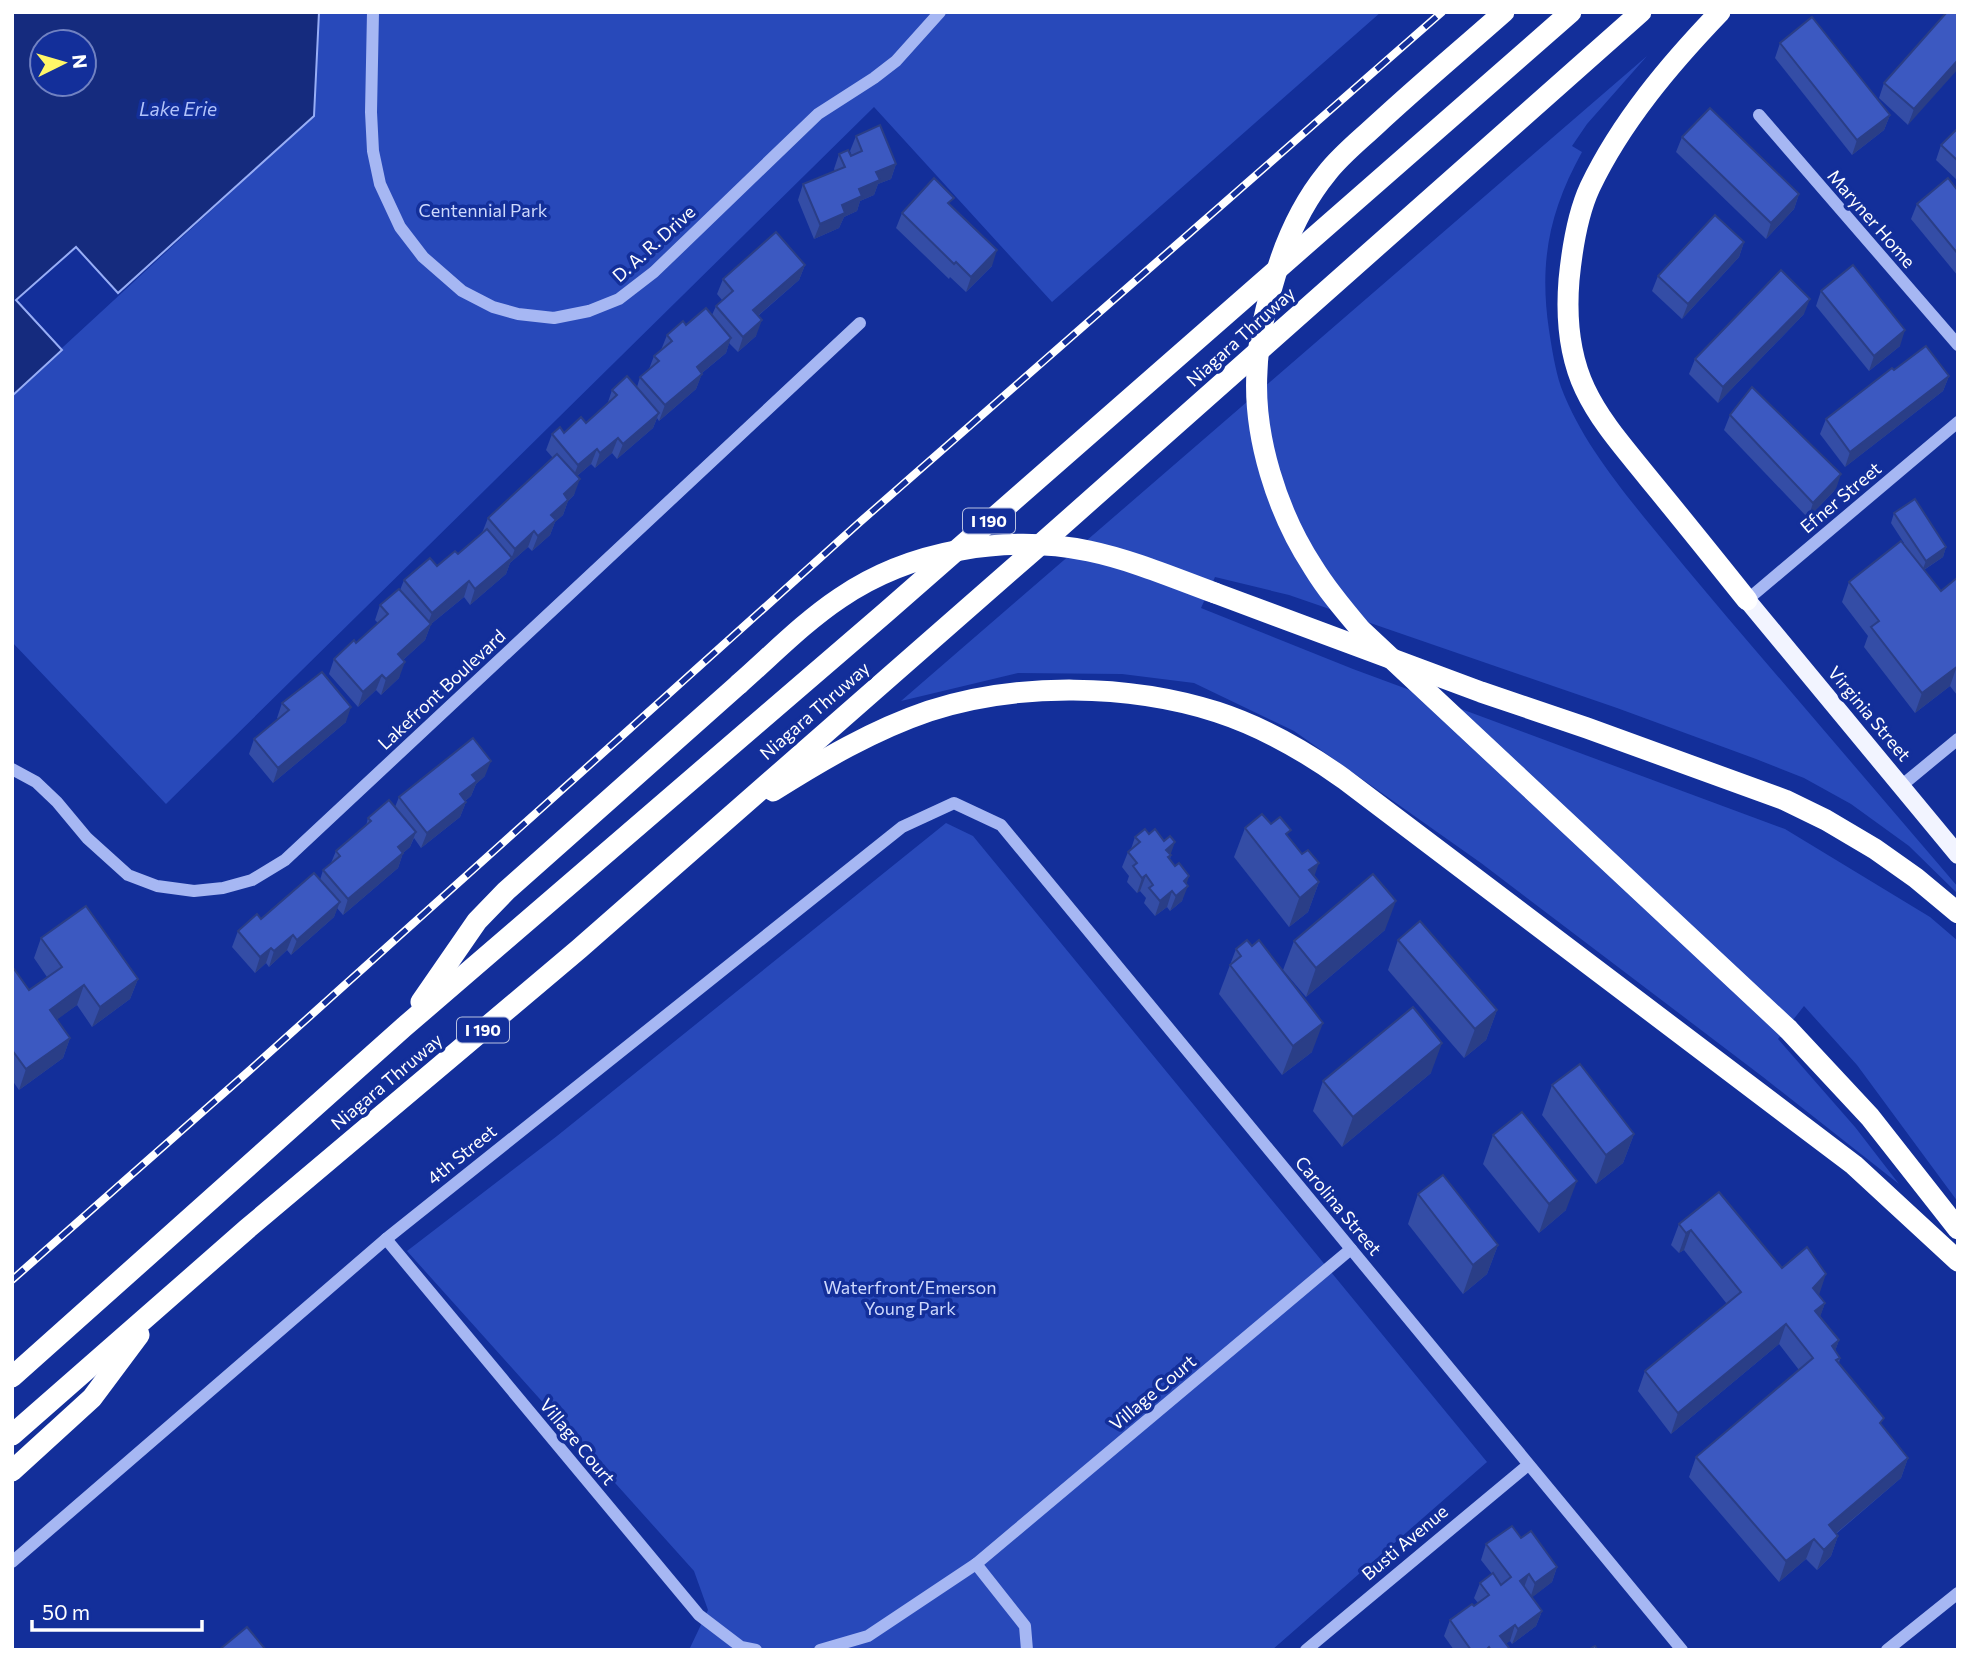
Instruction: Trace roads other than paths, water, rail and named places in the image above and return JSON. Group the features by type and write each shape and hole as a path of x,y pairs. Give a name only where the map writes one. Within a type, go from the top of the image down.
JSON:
{"highway":[{"path":"1504,12 1343,156 1327,173 1294,226 1279,261 1264,315 1256,370 1262,439 1274,488 1291,529 1312,567 1361,630 1788,1029 1870,1117 1958,1229"},
{"name":"Niagara Thruway","path":"12,1377 404,1027 906,594 1571,12"},
{"name":"Niagara Thruway","path":"12,1435 247,1229 579,948 1033,551 1641,12"},
{"path":"1720,12 1639,106 1613,145 1590,188 1576,231 1571,260 1569,328 1575,362 1586,390 1609,429 1747,600"},
{"path":"404,1027 477,921 506,891 811,620 840,597 878,576 948,553 983,547 1056,546 1090,551 1126,561 1481,692 1785,800 1875,849 1958,913"},
{"path":"715,828 777,788 873,733 918,715 983,697 1036,691 1093,692 1180,702 1218,713 1286,742 1315,758 1344,779 1854,1165 1958,1261"},
{"path":"12,1471 92,1398 165,1300"}],"main road":[{"name":"Virginia Street","path":"1747,600 1958,855"}],"street":[{"name":"D. A. R. Drive","path":"373,12 373,151 380,184 400,227 422,257 462,291 493,307 518,314 554,318 589,311 619,299 654,272 818,114 896,61 940,12"},
{"name":"Maryner Home","path":"1759,115 1958,345"},
{"name":"Lakefront Boulevard","path":"12,769 36,782 87,838 128,875 157,886 184,890 223,888 252,880 285,860 860,323"},
{"name":"Efner Street","path":"1747,600 1958,422"},
{"path":"1901,786 1958,739"},
{"name":"4th Street","path":"12,1562 386,1239 902,827 954,803"},
{"name":"Carolina Street","path":"954,803 1001,825 1682,1650"},
{"name":"Village Court","path":"386,1239 699,1615 741,1647 756,1650"},
{"name":"Village Court","path":"820,1650 868,1636 976,1564 1351,1249"},
{"name":"Busti Avenue","path":"1306,1650 1528,1465"},
{"path":"976,1564 1025,1626 1027,1650"},
{"path":"1887,1650 1958,1593"}],"water":[{"name":"Lake Erie","path":"12,12 319,12 314,116 118,293 76,247 16,300 62,350 12,396"}],"railway":[{"path":"12,1280 860,522 1442,12"}],"park label":[{"name":"Centennial Park","path":"483,211"},
{"name":"Waterfront/Emerson Young Park","path":"910,1298"}]}
